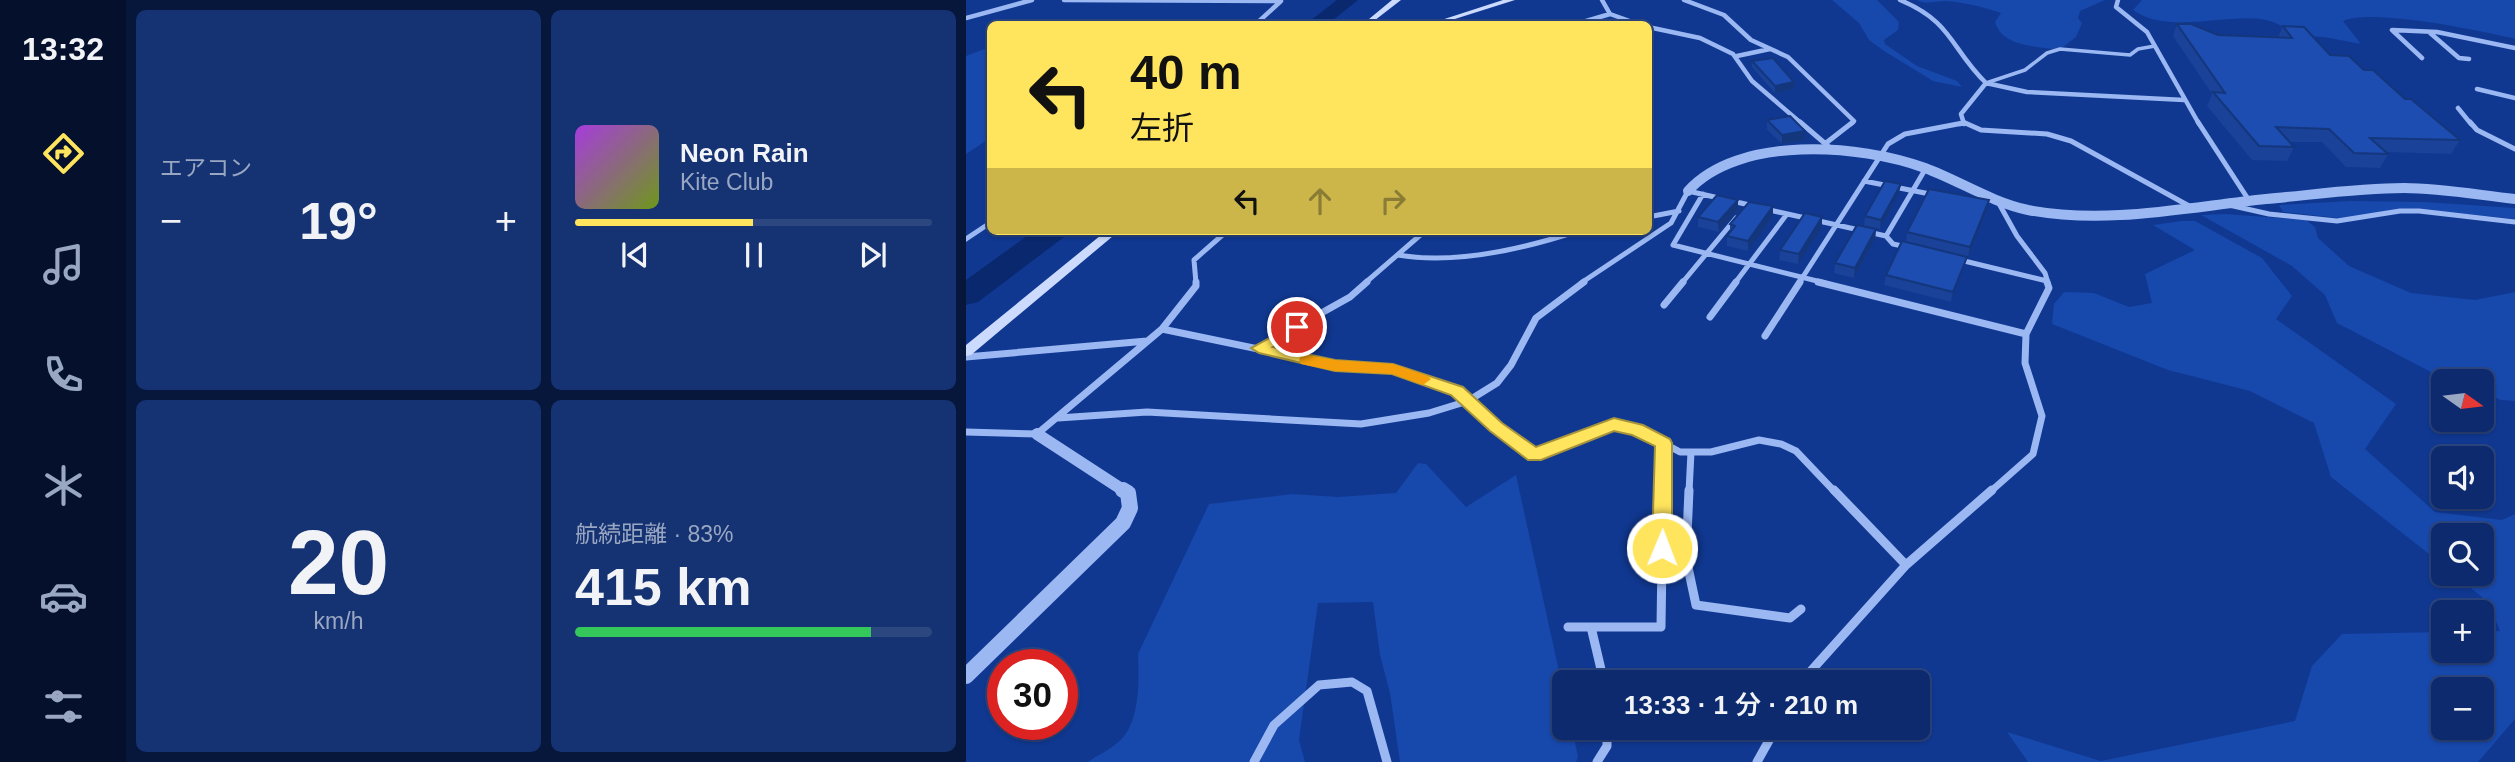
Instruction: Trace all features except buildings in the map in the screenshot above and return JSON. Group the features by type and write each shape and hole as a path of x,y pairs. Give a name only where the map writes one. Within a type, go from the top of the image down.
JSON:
{"main road":[{"path":"1370,21 1396,0"},
{"path":"1443,21 1511,0"},
{"path":"966,352 1108,235"}],"street":[{"path":"966,18 1032,0"},
{"path":"1064,0 1282,1"},
{"path":"1602,0 1610,14"},
{"path":"1684,0 1724,15 1743,34 1788,57 1854,121 1828,146"},
{"path":"1900,0 1936,19 1972,71 1986,83 2002,89 2035,95 2098,94 2184,100"},
{"path":"2118,0 2116,7 2147,32 2184,100 2250,202"},
{"path":"1259,21 1282,1"},
{"path":"1586,21 1610,14 1630,21"},
{"path":"1652,28 1700,38 1737,56 1752,81 1828,146"},
{"path":"2422,58 2392,30 2428,31 2515,48"},
{"path":"2428,31 2459,58 2469,59"},
{"path":"1737,56 1770,49"},
{"path":"1963,122 1961,114 1966,104 1986,83"},
{"path":"2477,89 2515,99"},
{"path":"2458,108 2477,130 2515,149"},
{"path":"1765,336 1888,144 1905,134 1963,122 1982,130 2046,134 2071,141 2192,208"},
{"path":"1058,418 1147,412 1361,424 1429,413 1468,401 1497,383 1511,365 1536,318 1558,299 1671,223 1688,191 1703,175 1724,163 1746,156 1828,146 1882,155 1926,168 1997,199 2025,208 2064,214 2192,208 2393,189 2515,199"},
{"path":"1886,236 1926,168"},
{"path":"1864,181 1949,197"},
{"path":"1688,191 1886,236 1893,244 1919,250"},
{"path":"1703,194 1673,245 2026,334"},
{"path":"1812,670 1906,565 2033,454 2042,416 2025,363 2026,334 2049,288 1997,199"},
{"path":"2222,204 2269,214 2337,221 2400,211 2419,211 2515,222"},
{"path":"1664,305 1748,205"},
{"path":"1652,216 1679,211"},
{"path":"1710,317 1787,214"},
{"path":"966,239 987,225"},
{"path":"1037,434 1162,329 1196,286 1194,260 1222,235"},
{"path":"1259,348 1350,297 1421,235"},
{"path":"1398,255 1421,258 1523,249 1566,235"},
{"path":"1944,256 2047,281"},
{"path":"1162,329 1335,365 1393,369 1457,391 1496,427 1535,455 1614,424 1637,429 1680,452 1711,452 1759,440 1781,444 1797,451 1906,565"},
{"path":"966,357 1148,341"},
{"path":"966,432 1037,434 1128,493 1130,508 1123,523 966,676"},
{"path":"1568,627 1661,627 1664,443"},
{"path":"1691,452 1686,558 1696,605 1790,618 1801,609"},
{"path":"1591,627 1601,670"},
{"path":"1254,762 1274,725 1319,685 1352,681 1367,691 1387,762"},
{"path":"1597,762 1607,746 1607,740"},
{"path":"1757,762 1769,740"}],"lane":[{"path":"1986,83 2025,70 2047,53 2060,49 2130,55 2138,49 2155,46"}],"shaded area":[{"path":"1832,0 1877,0 1899,22 1898,30 1884,40 1885,44 1917,66 1957,81 1962,87 1933,81 1884,51 1869,40 1859,23"},
{"path":"1917,0 2105,0 2080,11 2078,18 2082,23 2076,37 2059,50 2021,44 2005,36 1995,22 2001,13 1959,2 1927,3"},
{"path":"2142,0 2515,0 2515,39 2401,19 2377,17 2343,21 2361,44 2324,37 2283,35 2286,30 2272,22 2255,19 2171,22 2151,19 2133,10"},
{"path":"987,48 987,140 966,154 966,56"},
{"path":"2352,201 2515,208 2515,219 2416,209 2338,218 2283,212 2279,205"},
{"path":"2226,214 2306,220 2315,227 2318,238 2349,266 2411,293 2475,300 2515,292 2515,401 2494,397 2494,369 2431,369 2431,372 2337,323 2325,295 2292,266 2201,215"},
{"path":"2195,221 2262,258 2292,296 2276,319 2396,404 2365,449 2431,509 2435,512 2502,520 2515,514 2515,719 2478,762 2028,762 2007,732 2101,761 2295,721 2312,666 2342,634 2431,632 2431,663 2494,663 2494,631 2500,631 2494,616 2494,600 2486,600 2469,586 2494,586 2494,523 2431,523 2431,556 2331,477 2314,423 2250,391 2168,370 2052,324 2054,304 2064,292 2094,293 2129,307 2152,303 2145,274 2195,250 2153,225"},
{"path":"1418,463 1426,464 1466,507 1516,475 1559,670 1552,670 1552,740 1574,740 1578,757 1576,762 1400,762 1373,602 1318,603 1299,740 1305,762 1088,762 1117,744 1129,728 1136,708 1138,654 1209,504 1292,494 1338,497 1396,493"}],"waterway":[{"path":"1320,21 1349,0"},
{"path":"966,295 1048,235"}],"slow traffic":[{"path":"1307,360 1393,369 1423,379"}],"route":[{"path":"1297,327 1259,348 1280,355 1335,365 1393,369 1457,391 1496,427 1535,455 1614,424 1637,429 1664,443 1662,548"}]}
